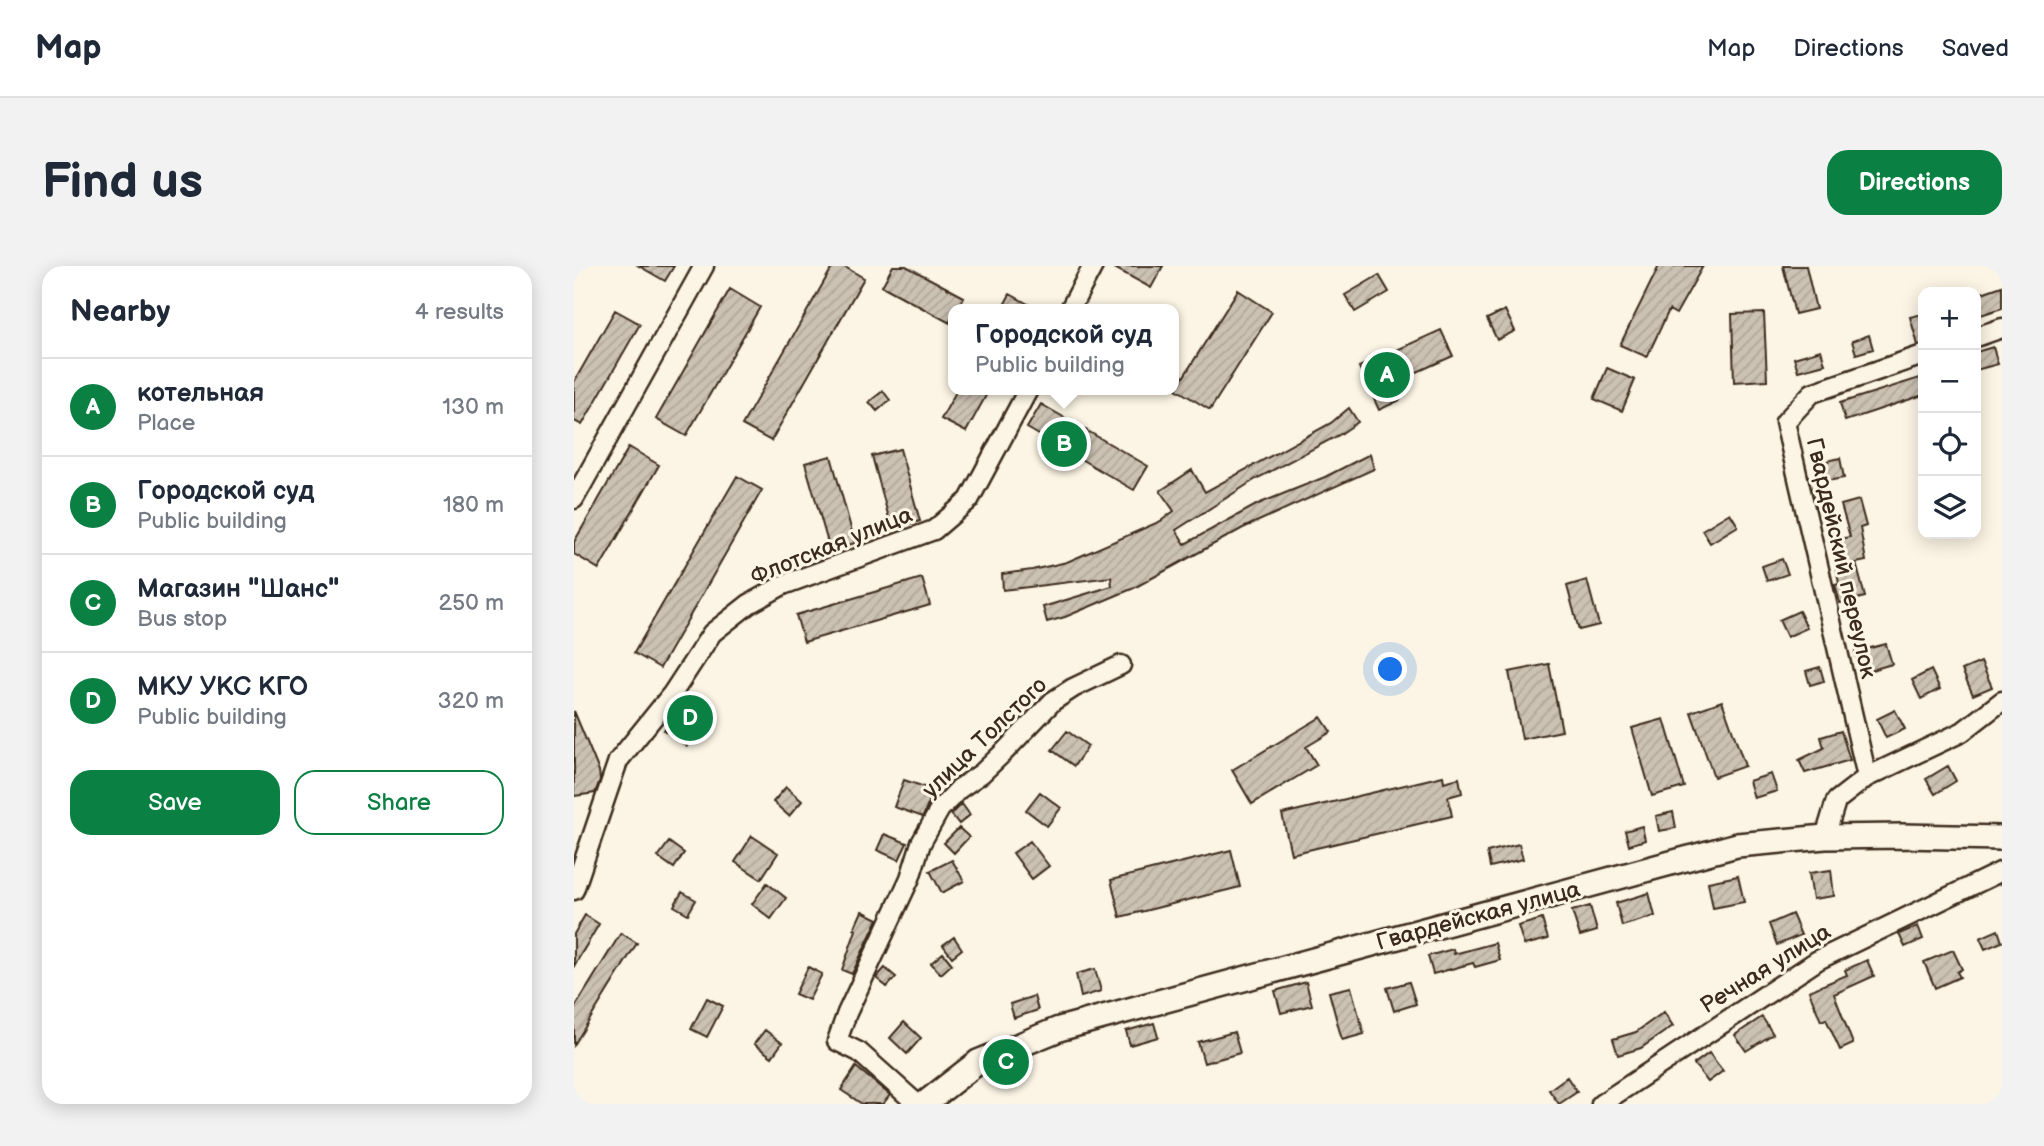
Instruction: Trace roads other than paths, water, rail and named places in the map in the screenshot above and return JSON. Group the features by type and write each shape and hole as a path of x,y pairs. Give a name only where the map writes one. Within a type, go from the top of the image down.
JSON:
{"main road":[{"name":"Гвардейская улица","path":"924,1104 978,1062 1059,1030 1737,845 1825,837 2002,838"}],"street":[{"path":"574,499 704,266"},
{"path":"1073,304 1093,266"},
{"path":"1981,336 2001,330"},
{"name":"Гвардейский переулок","path":"1867,777 1785,422 1812,393 1918,357"},
{"name":"Флотская улица","path":"574,890 618,761 672,694 712,633 749,604 783,585 934,530 969,500 1025,395"},
{"name":"улица Толстого","path":"917,1104 841,1034 847,1013 910,878 921,843 940,809 959,789 982,773 1053,701 1073,688 1121,665"},
{"path":"1825,837 1836,801 1867,777 1962,732 2002,701"},
{"name":"Речная улица","path":"1601,1104 1818,960 2002,871"}],"place":[{"name":"котельная","path":"1387,375"},
{"name":"Городской суд","path":"1064,444"},
{"name":"МКУ УКС КГО","path":"690,718"},
{"name":"Магазин \"Шанс\"","path":"1006,1062"}]}
